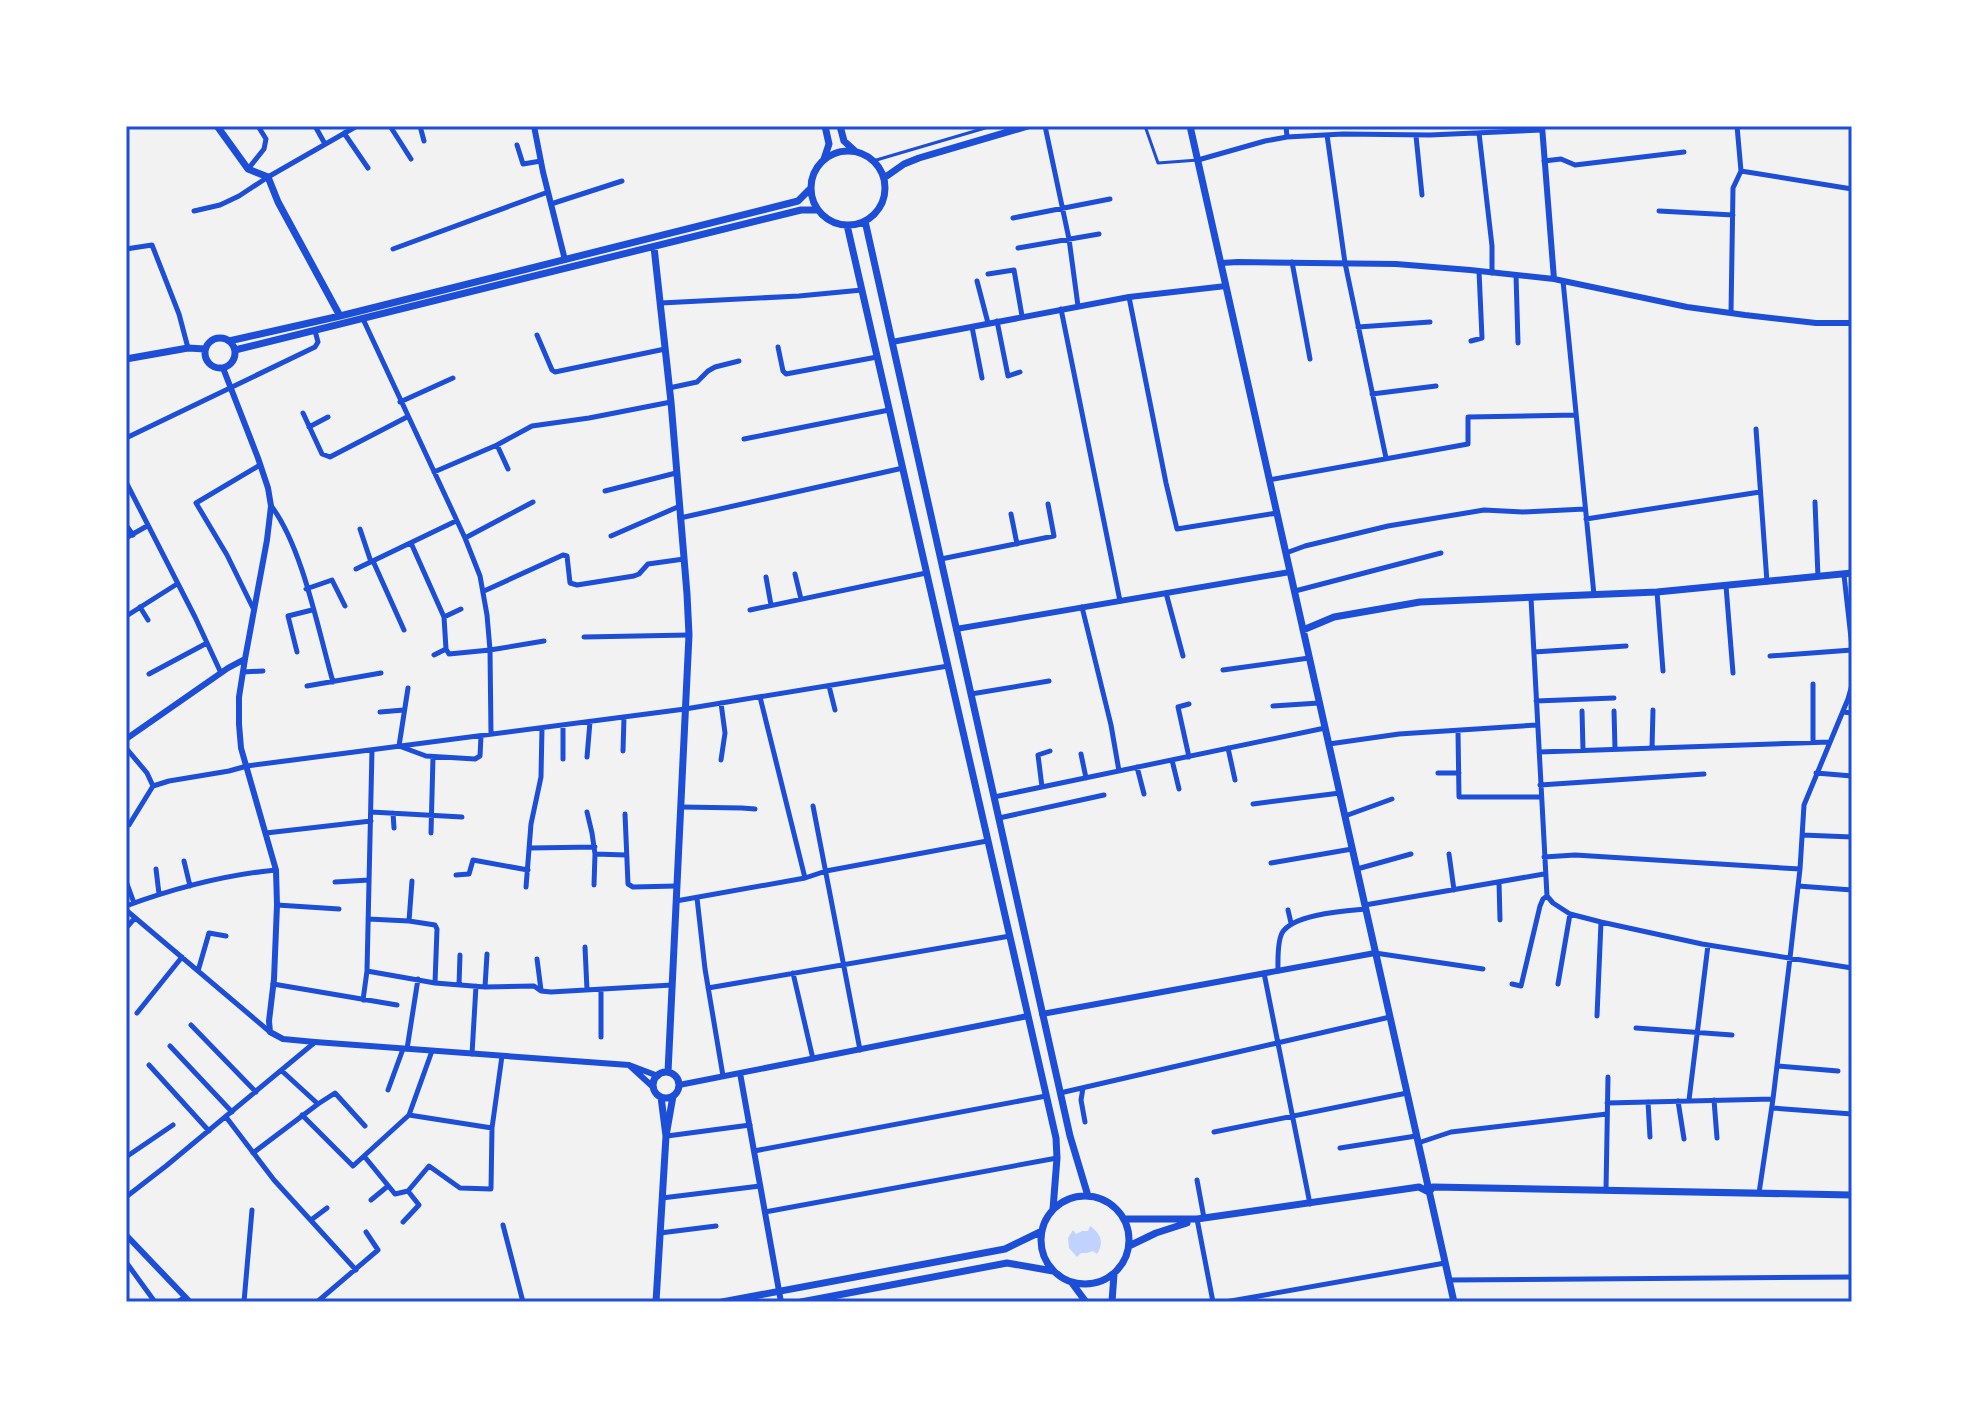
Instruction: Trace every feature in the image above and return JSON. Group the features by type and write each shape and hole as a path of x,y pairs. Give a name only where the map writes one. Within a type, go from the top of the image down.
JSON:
{"main road":[{"path":"217,126 248,169 268,177 278,202 340,316"},
{"path":"825,126 829,144 824,159 813,174 810,189 812,200 817,210 832,222 847,225 865,221 874,214 884,195 884,178 873,161 844,141 840,126"},
{"path":"884,178 919,158 1028,126"},
{"path":"1190,126 1454,1302"},
{"path":"824,159 836,152 857,152"},
{"path":"229,341 798,201 810,189"},
{"path":"235,350 801,210 817,210"},
{"path":"865,221 1060,1093 1088,1196"},
{"path":"847,225 1056,1138 1053,1209"},
{"path":"654,247 671,402 689,635 668,1072"},
{"path":"213,339 229,341 235,350 233,361 223,368 210,365 205,349 213,339"},
{"path":"126,359 188,348 205,349"},
{"path":"1303,630 1334,617 1420,602 1657,592 1848,574"},
{"path":"668,1072 658,1076 653,1087 661,1097 673,1096"},
{"path":"656,1302 666,1136 673,1096 679,1085 677,1078 668,1072"},
{"path":"661,1097 666,1136"},
{"path":"1125,1219 1200,1219 1419,1187 1429,1192"},
{"path":"1429,1192 1433,1187 1852,1195"},
{"path":"1088,1196 1109,1202 1125,1219 1129,1232 1127,1257 1114,1274 1099,1283 1072,1283 1053,1271 1045,1259 1041,1245 1042,1231 1053,1209 1069,1198 1088,1196"},
{"path":"1129,1246 1156,1233 1200,1219"},
{"path":"722,1302 1005,1249 1042,1231"},
{"path":"801,1302 1007,1263 1053,1271"},
{"path":"1112,1302 1114,1274"},
{"path":"1072,1283 1086,1302"}],"street":[{"path":"248,169 264,149 266,139 258,126"},
{"path":"315,126 325,144"},
{"path":"194,211 220,205 239,196 357,126"},
{"path":"390,126 411,159"},
{"path":"420,126 424,141"},
{"path":"534,126 565,260"},
{"path":"1045,126 1069,239 1078,306"},
{"path":"1286,126 1287,137"},
{"path":"1731,313 1733,188 1741,171 1737,126"},
{"path":"1198,160 1287,137 1416,136 1542,128 1554,279"},
{"path":"344,133 368,168"},
{"path":"1479,133 1492,246 1492,273"},
{"path":"1327,135 1345,263 1386,458"},
{"path":"1416,136 1422,195"},
{"path":"517,145 523,164 541,161"},
{"path":"1544,161 1561,159 1575,165 1684,152"},
{"path":"1741,171 1852,189"},
{"path":"551,204 622,181"},
{"path":"393,249 548,192"},
{"path":"1013,218 1110,199"},
{"path":"1659,211 1733,215"},
{"path":"1018,248 1099,234"},
{"path":"126,249 152,245 179,314 188,348"},
{"path":"1292,262 1310,359"},
{"path":"1221,263 1396,264 1479,271 1554,279 1687,307 1816,323 1852,323"},
{"path":"988,274 1014,270 1022,316"},
{"path":"1471,341 1482,338 1479,271"},
{"path":"1516,275 1518,343"},
{"path":"977,281 988,323"},
{"path":"1563,281 1594,596"},
{"path":"892,342 1129,297 1226,286"},
{"path":"661,303 862,290"},
{"path":"1129,297 1177,529 1277,513"},
{"path":"1061,309 1120,601"},
{"path":"363,319 480,576 490,650 491,734"},
{"path":"997,321 1008,376 1020,372"},
{"path":"1358,327 1430,322"},
{"path":"972,326 982,378"},
{"path":"126,438 315,347 318,342 315,331"},
{"path":"537,335 555,372 665,349"},
{"path":"778,347 786,374 877,357"},
{"path":"669,388 697,382 715,367 739,361"},
{"path":"223,368 260,465 271,506 239,697 241,748 276,870 270,1032"},
{"path":"400,402 453,378"},
{"path":"1372,394 1436,386"},
{"path":"434,472 532,426 671,402"},
{"path":"744,439 889,410"},
{"path":"303,413 322,454 330,457 407,417"},
{"path":"1269,480 1468,444 1468,417 1576,415"},
{"path":"309,427 328,417"},
{"path":"1756,429 1767,582"},
{"path":"497,445 508,469"},
{"path":"254,609 196,503 260,465"},
{"path":"680,518 903,468"},
{"path":"605,491 676,473"},
{"path":"126,482 221,673"},
{"path":"1586,519 1760,492"},
{"path":"465,538 533,502"},
{"path":"1815,502 1818,577"},
{"path":"941,559 1054,536 1048,504"},
{"path":"271,506 289,535 333,682"},
{"path":"611,536 680,506"},
{"path":"1286,553 1388,526 1484,510 1585,509"},
{"path":"1011,514 1017,544"},
{"path":"356,569 456,521"},
{"path":"126,525 129,537 147,526"},
{"path":"360,529 404,630"},
{"path":"411,543 444,617 449,654 544,641"},
{"path":"1295,591 1441,553"},
{"path":"484,591 563,555 567,556 570,583 577,585 637,575 648,564 684,559"},
{"path":"956,629 1290,572"},
{"path":"750,610 926,573"},
{"path":"795,574 801,599"},
{"path":"1770,656 1852,649 1848,574"},
{"path":"766,577 771,605"},
{"path":"306,589 332,580 345,606"},
{"path":"128,615 177,584"},
{"path":"1726,586 1733,673"},
{"path":"1657,592 1663,671"},
{"path":"1166,593 1183,656"},
{"path":"1531,598 1544,874 1547,896 1553,903 1570,914 1601,922 1708,945 1852,968"},
{"path":"140,607 148,620"},
{"path":"1082,607 1119,771"},
{"path":"444,617 461,609"},
{"path":"297,652 288,616 312,610"},
{"path":"584,637 689,635"},
{"path":"149,674 207,643"},
{"path":"1534,652 1626,646"},
{"path":"434,655 446,649"},
{"path":"1223,670 1309,658"},
{"path":"126,739 245,659"},
{"path":"126,826 153,786 169,781 247,766 685,709 948,666"},
{"path":"243,672 263,671"},
{"path":"307,686 381,673"},
{"path":"971,694 1049,681"},
{"path":"1813,684 1813,742"},
{"path":"1759,1193 1790,958 1804,805 1852,685"},
{"path":"829,686 835,710"},
{"path":"399,746 408,688"},
{"path":"760,697 805,878"},
{"path":"1536,701 1614,698"},
{"path":"721,703 725,733 721,760"},
{"path":"1273,706 1319,703"},
{"path":"1189,704 1178,707 1189,757"},
{"path":"380,712 404,710"},
{"path":"1652,748 1653,710"},
{"path":"1582,711 1583,750"},
{"path":"1614,711 1615,749"},
{"path":"1843,712 1852,713"},
{"path":"623,751 624,717"},
{"path":"587,757 590,722"},
{"path":"563,725 563,759"},
{"path":"1329,744 1399,734 1537,725"},
{"path":"526,887 531,824 541,777 542,728"},
{"path":"994,797 1325,728"},
{"path":"1458,731 1459,797 1541,797"},
{"path":"399,746 433,757 478,758 481,736"},
{"path":"1539,752 1829,742"},
{"path":"126,748 147,773 153,786"},
{"path":"1228,748 1235,780"},
{"path":"363,1000 367,971 372,750"},
{"path":"1042,787 1038,755 1050,751"},
{"path":"1081,754 1086,778"},
{"path":"431,833 433,757"},
{"path":"1172,760 1179,789"},
{"path":"1137,767 1144,794"},
{"path":"1438,773 1459,773"},
{"path":"1816,773 1852,776"},
{"path":"1540,785 1704,774"},
{"path":"1253,804 1340,793"},
{"path":"999,818 1104,795"},
{"path":"1345,816 1392,799"},
{"path":"813,806 860,1050"},
{"path":"681,807 755,809"},
{"path":"371,812 462,817"},
{"path":"587,812 595,850 594,885"},
{"path":"393,813 394,828"},
{"path":"625,814 629,886 677,886"},
{"path":"266,833 371,821"},
{"path":"1802,835 1852,837"},
{"path":"676,901 987,841"},
{"path":"530,848 595,850 626,855"},
{"path":"1271,863 1352,849"},
{"path":"1357,869 1411,854"},
{"path":"1449,854 1454,890"},
{"path":"1544,857 1575,855 1800,869"},
{"path":"456,875 469,874 473,860 528,870"},
{"path":"184,861 190,886"},
{"path":"156,869 159,894"},
{"path":"276,870 245,873 190,886 159,894 126,908 270,1032 283,1039 629,1065 658,1076"},
{"path":"1278,971 1281,936 1291,923 1544,874"},
{"path":"335,882 369,880"},
{"path":"126,881 134,903"},
{"path":"409,921 412,881"},
{"path":"1499,882 1500,920"},
{"path":"1798,886 1852,890"},
{"path":"1512,984 1521,986 1540,906 1547,896"},
{"path":"697,898 723,1076"},
{"path":"277,905 339,909"},
{"path":"1288,910 1291,923"},
{"path":"1558,984 1570,914"},
{"path":"126,928 135,918"},
{"path":"368,919 431,924 437,929 435,983"},
{"path":"1597,1016 1601,922"},
{"path":"198,971 209,933 226,936"},
{"path":"708,988 1010,936"},
{"path":"1689,1100 1708,945"},
{"path":"585,947 587,990"},
{"path":"1042,1014 1375,953 1483,969"},
{"path":"485,987 487,954"},
{"path":"459,985 460,955"},
{"path":"137,1013 182,957"},
{"path":"537,959 541,991"},
{"path":"367,971 435,983 485,987 534,986 541,991 672,985"},
{"path":"793,973 813,1059"},
{"path":"1264,973 1310,1204"},
{"path":"388,1090 405,1049 418,979"},
{"path":"273,984 397,1005"},
{"path":"472,1054 476,986"},
{"path":"601,990 601,1037"},
{"path":"679,1085 1028,1016"},
{"path":"1060,1093 1390,1017"},
{"path":"191,1025 256,1092"},
{"path":"1636,1028 1732,1035"},
{"path":"126,1197 315,1042"},
{"path":"170,1046 232,1112"},
{"path":"302,1115 353,1166 409,1115 432,1051"},
{"path":"364,1156 395,1194 408,1191 429,1166 460,1188 491,1189 492,1128 502,1056"},
{"path":"149,1065 209,1131"},
{"path":"629,1065 653,1087"},
{"path":"1777,1066 1838,1071"},
{"path":"282,1071 318,1104"},
{"path":"740,1073 781,1302"},
{"path":"1606,1190 1608,1077"},
{"path":"1083,1088 1081,1100 1085,1122"},
{"path":"253,1153 335,1093 365,1126"},
{"path":"1214,1132 1407,1093"},
{"path":"754,1151 1046,1096"},
{"path":"1607,1103 1773,1099"},
{"path":"1714,1100 1717,1138"},
{"path":"1678,1101 1684,1139"},
{"path":"1648,1102 1650,1137"},
{"path":"1772,1108 1852,1114"},
{"path":"1340,1148 1607,1114"},
{"path":"409,1115 492,1128"},
{"path":"226,1117 274,1180 356,1270"},
{"path":"126,1157 173,1125"},
{"path":"666,1136 750,1125"},
{"path":"765,1212 1057,1158"},
{"path":"1197,1180 1213,1302"},
{"path":"371,1200 388,1186"},
{"path":"662,1198 760,1186"},
{"path":"403,1222 419,1205 408,1191"},
{"path":"311,1220 327,1208"},
{"path":"244,1302 252,1210"},
{"path":"503,1225 523,1302"},
{"path":"660,1233 716,1226"},
{"path":"317,1302 378,1250 366,1232"},
{"path":"126,1235 187,1300"},
{"path":"126,1262 155,1302"},
{"path":"1225,1302 1445,1263"},
{"path":"1449,1280 1852,1277"},
{"path":"177,1302 187,1300"}],"lane":[{"path":"873,161 992,126"},
{"path":"1145,126 1158,163 1198,160"}],"water":[{"path":"1090,1226 1100,1238 1101,1246 1097,1254 1093,1251 1077,1257 1069,1248 1068,1238 1073,1230 1076,1234 1088,1231"}]}
